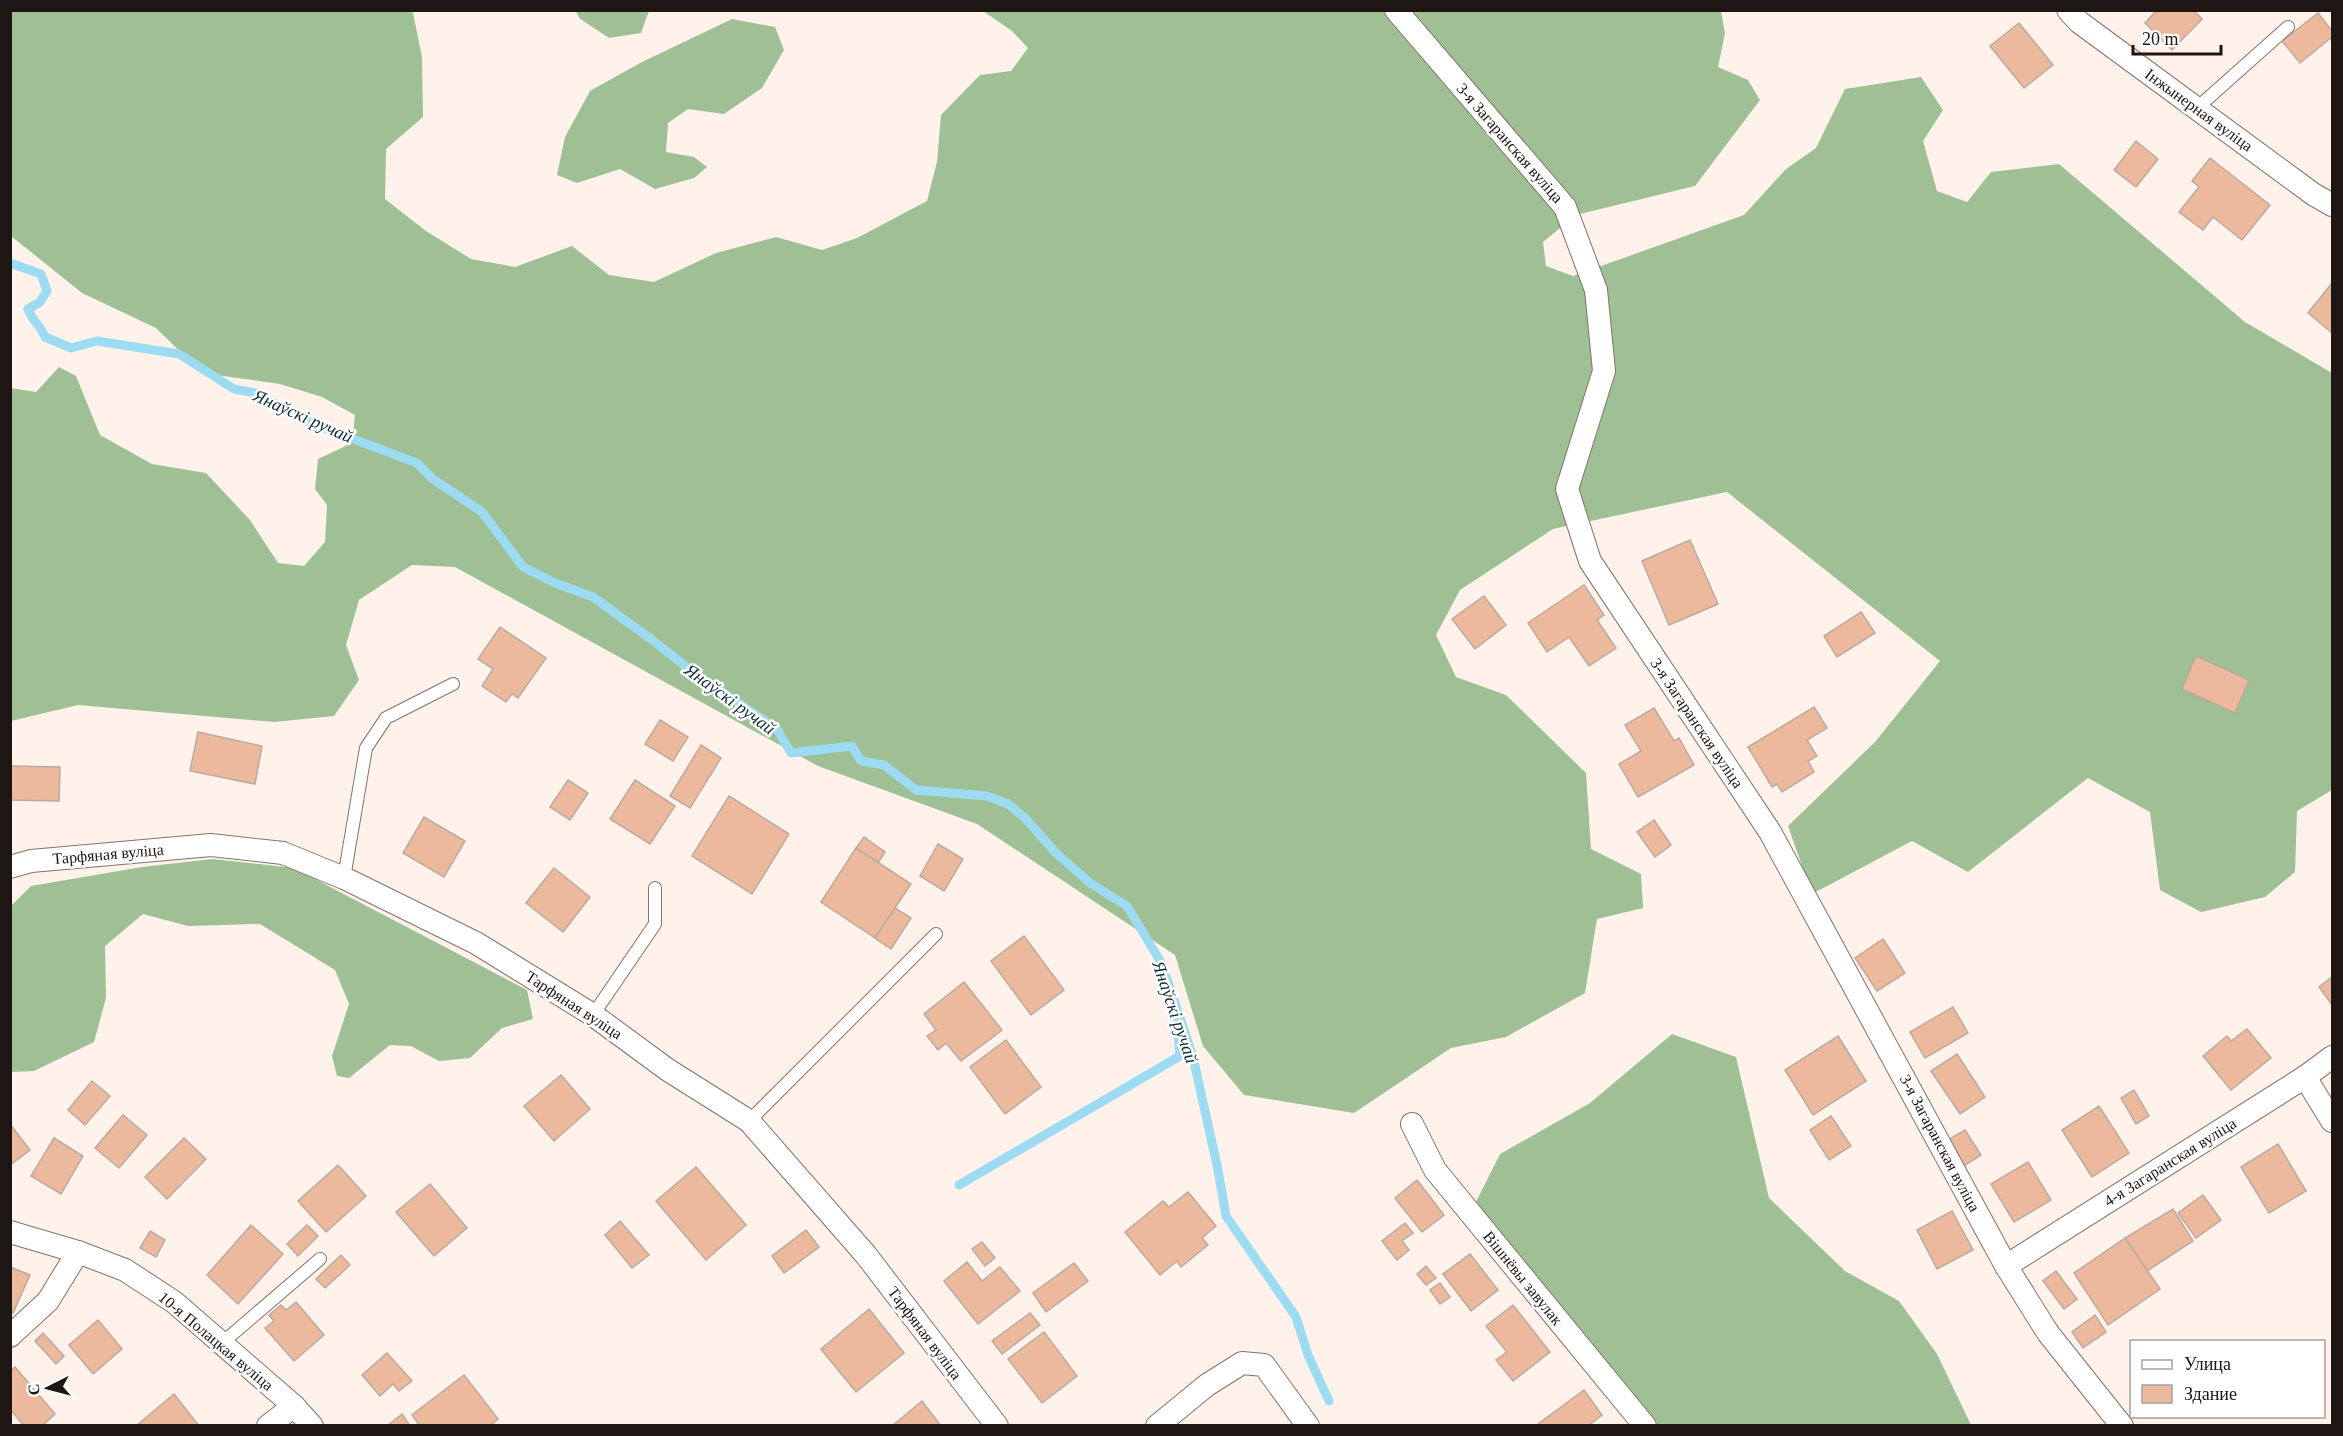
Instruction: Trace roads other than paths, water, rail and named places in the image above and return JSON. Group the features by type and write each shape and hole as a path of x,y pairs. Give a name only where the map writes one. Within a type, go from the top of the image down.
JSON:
{"street":[{"name":"3-я Загаранская вуліца","path":"1396,10 1565,207 1596,290 1604,371 1567,489 1590,561 1770,832 2006,1266 2048,1333 2122,1425"},
{"name":"Інжынерная вуліца","path":"2068,10 2079,22 2313,194 2332,205"},
{"name":"Тарфяная вуліца","path":"10,867 31,861 211,845 283,853 344,878 476,943 593,1015 668,1070 749,1121 866,1255 997,1425"},
{"name":"4-я Загаранская вуліца","path":"2006,1266 2305,1077 2332,1057"},
{"path":"2305,1077 2332,1121"},
{"name":"Вішнёвы завулак","path":"1412,1124 1435,1170 1645,1425"},
{"name":"10-я Полацкая вуліца","path":"10,1232 78,1252 124,1270 174,1302 294,1406 312,1425"},
{"path":"10,1336 48,1301 78,1252"},
{"path":"1157,1425 1207,1385 1242,1363 1264,1365 1308,1425"},
{"path":"268,1425 294,1406"}],"lane":[{"path":"2197,108 2288,27"},
{"path":"344,878 366,748 386,718 453,684"},
{"path":"593,1015 654,924 655,888"},
{"path":"749,1121 936,933"},
{"path":"222,1343 320,1259"}],"waterway":[{"name":"Янаўскі ручай","path":"10,263 41,274 47,291 40,302 28,309 45,337 71,348 97,341 179,354 234,389 256,393 311,423 417,463 433,479 482,512 523,567 555,583 593,597 698,676 777,729 791,753 852,746 861,761 884,765 916,790 987,796 1008,804 1025,818 1055,852 1090,883 1127,906 1162,964 1193,1057 1226,1216 1296,1317 1308,1355 1329,1401"},
{"path":"959,1185 1180,1056 1177,1023"}]}
